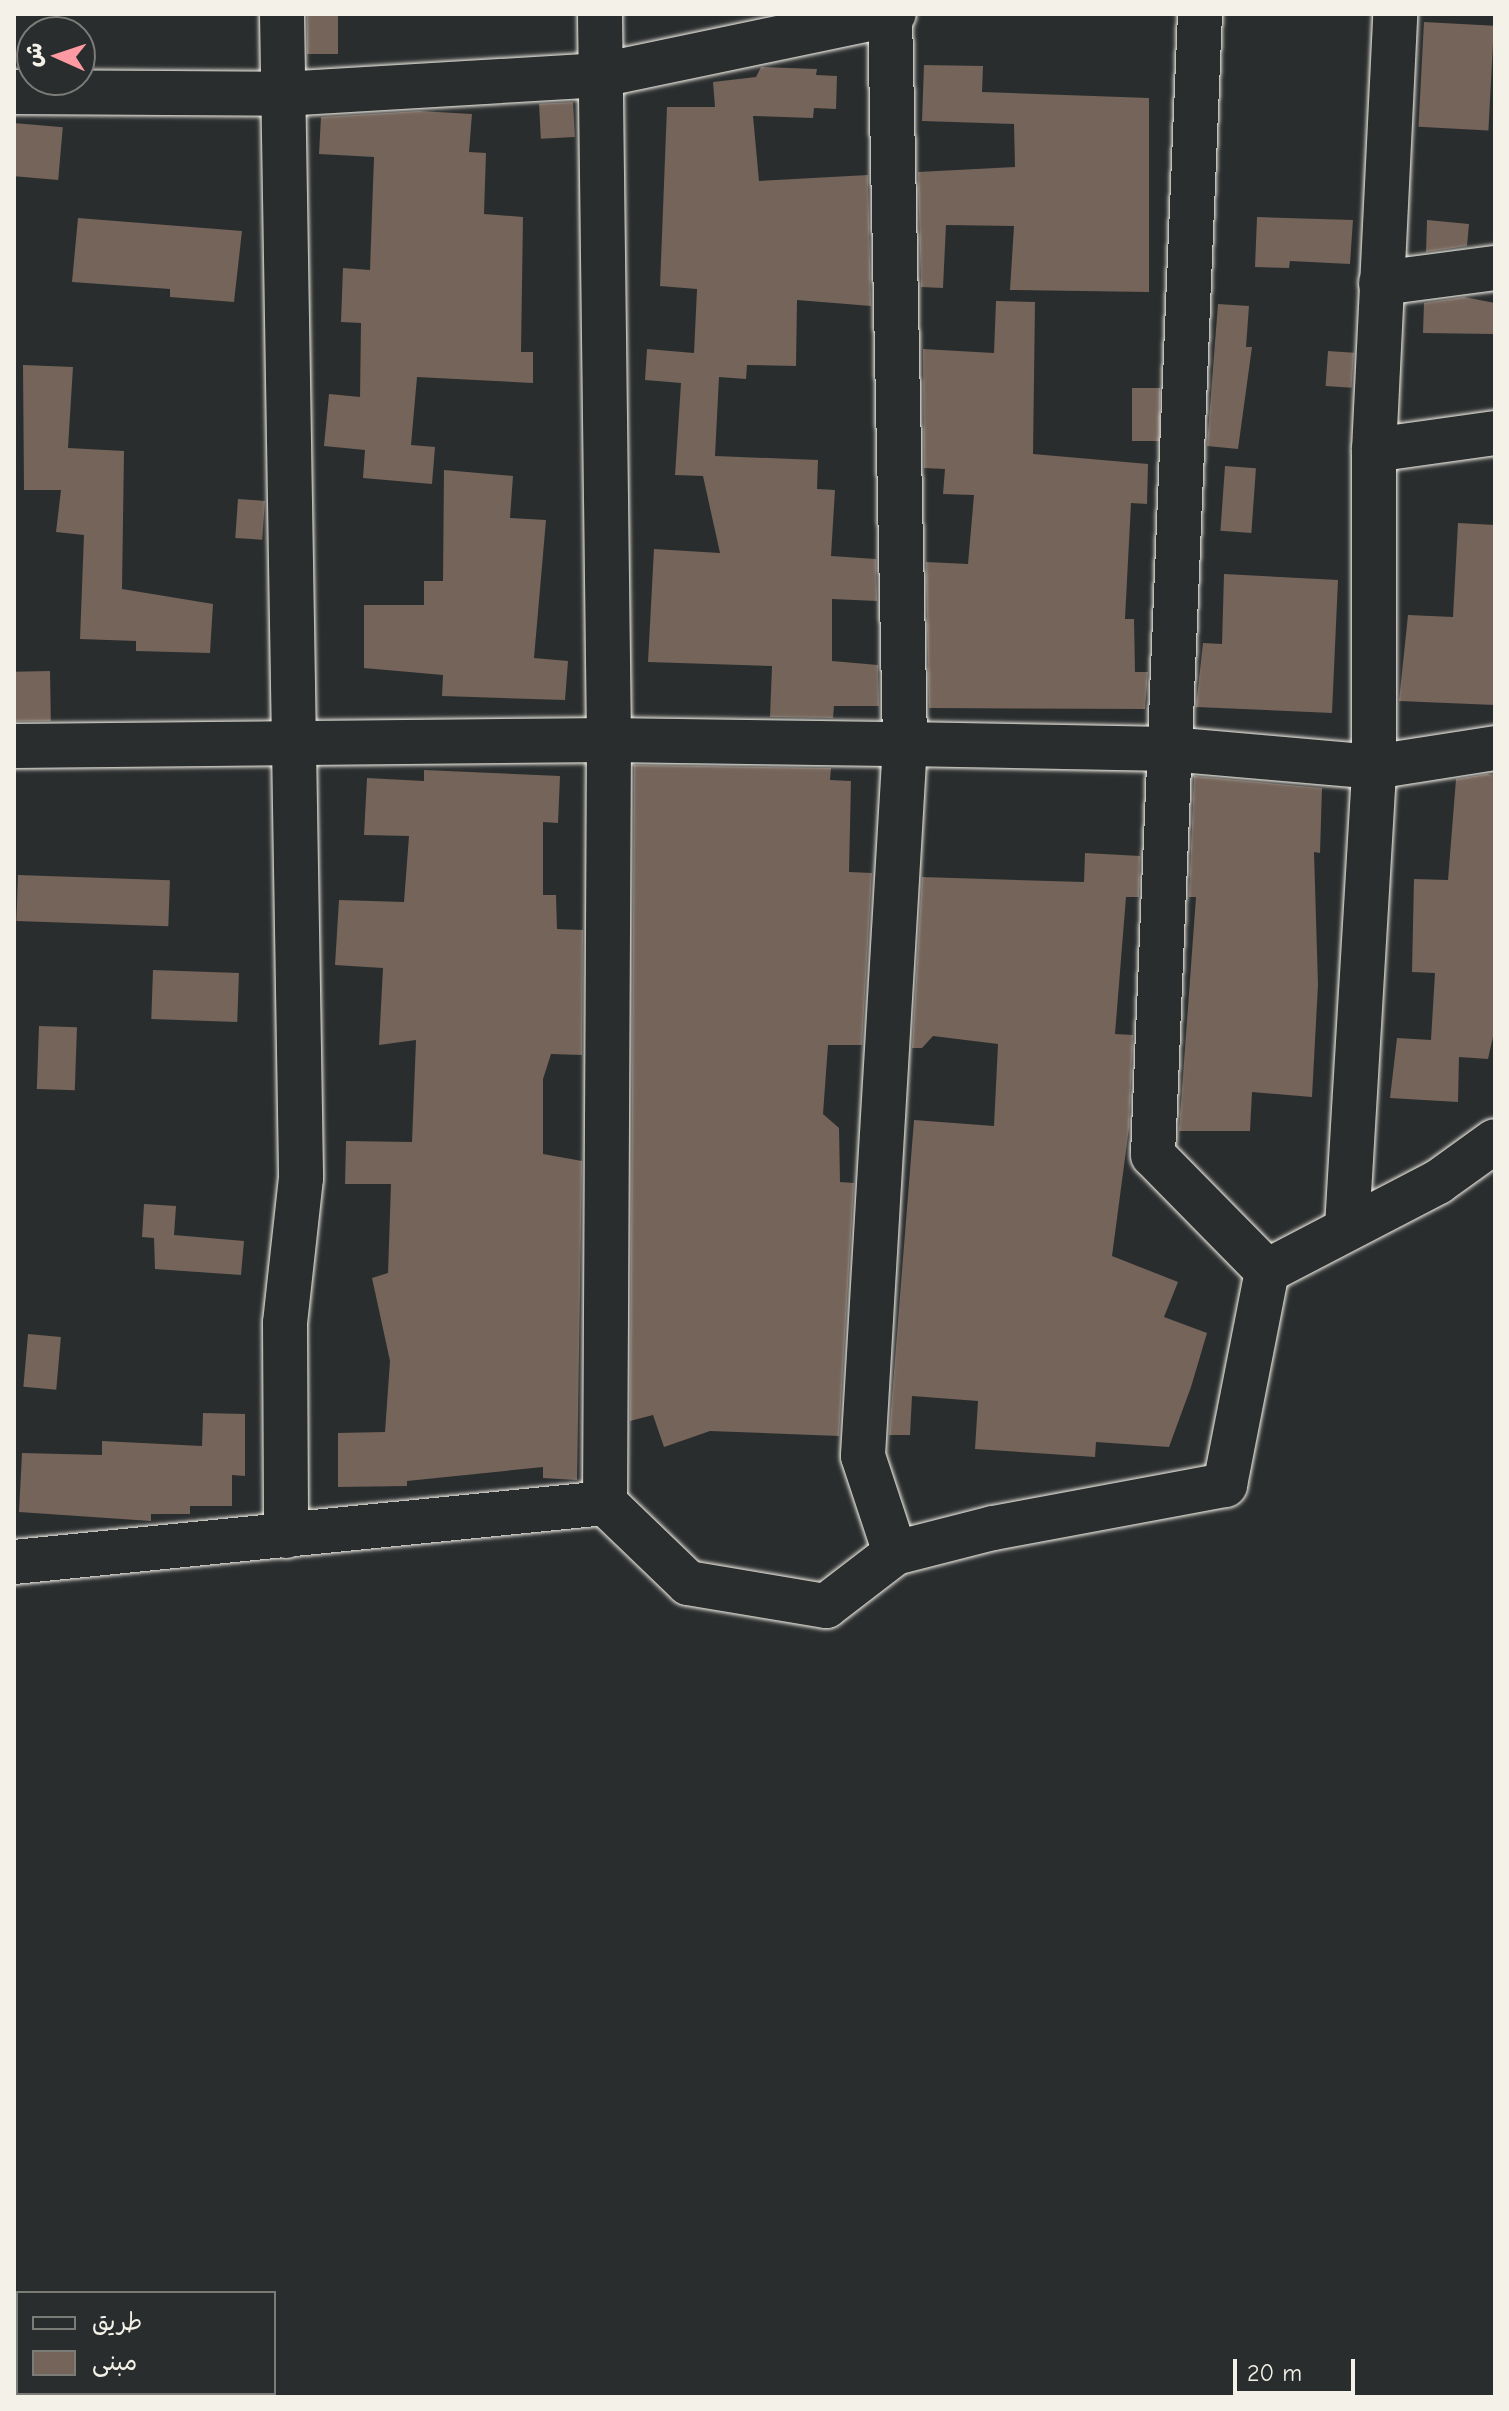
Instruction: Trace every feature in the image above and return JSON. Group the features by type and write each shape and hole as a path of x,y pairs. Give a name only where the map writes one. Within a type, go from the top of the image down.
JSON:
{"street":[{"path":"282,14 297,747 301,1178 285,1323 286,1536"},
{"path":"600,14 609,740 605,1503 688,1583 826,1606 895,1553 993,1528 1225,1485 1267,1271"},
{"path":"14,92 282,94 601,75 891,14 905,744 863,1456 895,1553"},
{"path":"1200,14 1153,1155 1267,1271"},
{"path":"1347,1227 1374,767 1374,450 1395,14"},
{"path":"1381,283 1495,268"},
{"path":"1374,450 1495,433"},
{"path":"14,746 297,747 609,740 905,744 1169,749 1374,767 1495,748"},
{"path":"1267,1271 1438,1182 1495,1141"},
{"path":"14,1562 605,1503"}],"building":[{"path":"307,14 338,14 338,54 307,54"},
{"path":"1424,22 1494,26 1488,131 1419,127"},
{"path":"924,65 983,66 982,92 1149,98 1149,292 1010,290 1014,226 946,225 943,288 921,287 918,172 1015,167 1014,124 922,121"},
{"path":"761,67 817,69 816,75 837,76 836,109 814,108 813,118 753,116 759,181 868,175 871,306 797,300 796,366 747,365 746,379 719,377 715,456 818,460 817,489 835,490 831,556 876,559 877,601 832,599 832,661 878,665 879,706 834,706 833,718 770,717 772,666 648,662 654,549 720,553 703,476 675,475 681,383 645,380 647,349 694,353 697,289 660,286 667,107 715,107 713,82 756,77"},
{"path":"573,102 575,137 541,139 539,104"},
{"path":"419,111 472,114 469,152 486,153 484,214 523,217 521,352 533,352 533,383 417,377 411,445 435,447 432,484 363,478 365,450 324,446 329,394 360,397 361,323 341,322 343,268 370,270 374,157 319,154 321,117"},
{"path":"14,123 63,127 58,180 14,176"},
{"path":"1257,217 1353,220 1350,264 1290,261 1289,268 1255,267"},
{"path":"78,218 242,231 234,302 170,297 170,289 72,282"},
{"path":"1427,220 1469,224 1467,246 1426,252"},
{"path":"1464,297 1495,303 1495,334 1423,333 1424,303"},
{"path":"996,301 1035,302 1033,454 1148,464 1147,504 1131,503 1125,619 1134,619 1135,672 1148,672 1145,709 929,708 926,562 968,564 974,495 943,494 945,469 924,468 923,349 994,353"},
{"path":"1218,304 1249,306 1246,347 1252,347 1238,449 1207,446"},
{"path":"1328,351 1354,353 1351,388 1326,386"},
{"path":"23,365 73,367 68,448 124,451 122,589 213,604 210,653 136,651 136,641 80,639 84,535 56,532 61,490 24,490"},
{"path":"1132,388 1160,388 1160,441 1132,441"},
{"path":"1225,466 1256,468 1251,533 1220,531"},
{"path":"444,470 513,476 510,518 546,520 534,658 568,661 565,700 442,696 443,675 364,668 364,605 424,605 424,581 443,581"},
{"path":"238,499 265,501 262,540 235,538"},
{"path":"1458,523 1495,525 1495,705 1399,701 1408,615 1453,617"},
{"path":"1224,574 1338,580 1332,713 1196,707 1203,643 1222,644"},
{"path":"50,671 51,721 15,722 14,672"},
{"path":"634,765 831,768 830,780 851,781 849,872 872,873 862,1045 828,1045 823,1114 839,1128 840,1182 854,1183 839,1436 710,1431 664,1447 653,1415 630,1421"},
{"path":"424,770 560,776 558,823 543,822 543,895 556,895 557,929 583,930 582,1055 551,1054 543,1079 543,1154 582,1161 577,1480 543,1478 543,1467 407,1481 407,1486 338,1487 338,1433 385,1432 390,1361 372,1278 388,1273 391,1184 345,1184 346,1141 412,1142 416,1040 379,1045 383,968 335,965 339,900 404,902 409,836 364,835 367,778 424,781"},
{"path":"1495,775 1495,1028 1488,1059 1459,1057 1458,1102 1390,1098 1397,1038 1431,1040 1435,973 1412,972 1414,879 1448,880 1456,779"},
{"path":"1194,776 1322,788 1320,853 1314,852 1318,985 1312,1097 1252,1092 1250,1131 1179,1131 1196,897 1189,897"},
{"path":"1085,853 1140,856 1139,897 1126,897 1115,1034 1133,1035 1129,1128 1112,1256 1178,1282 1164,1317 1207,1333 1191,1387 1169,1447 1096,1442 1095,1457 975,1449 978,1401 912,1396 910,1435 889,1435 914,1120 994,1126 998,1044 933,1036 922,1048 912,1048 922,877 1084,882"},
{"path":"18,875 170,880 168,926 16,921"},
{"path":"153,970 239,973 237,1022 151,1019"},
{"path":"39,1026 77,1027 75,1090 37,1089"},
{"path":"144,1204 176,1206 174,1235 244,1241 241,1275 155,1269 154,1238 142,1237"},
{"path":"28,1334 61,1337 56,1390 23,1387"},
{"path":"203,1413 245,1414 245,1476 232,1475 232,1506 190,1506 190,1514 151,1514 151,1521 19,1512 22,1453 102,1455 102,1441 202,1446"}]}
